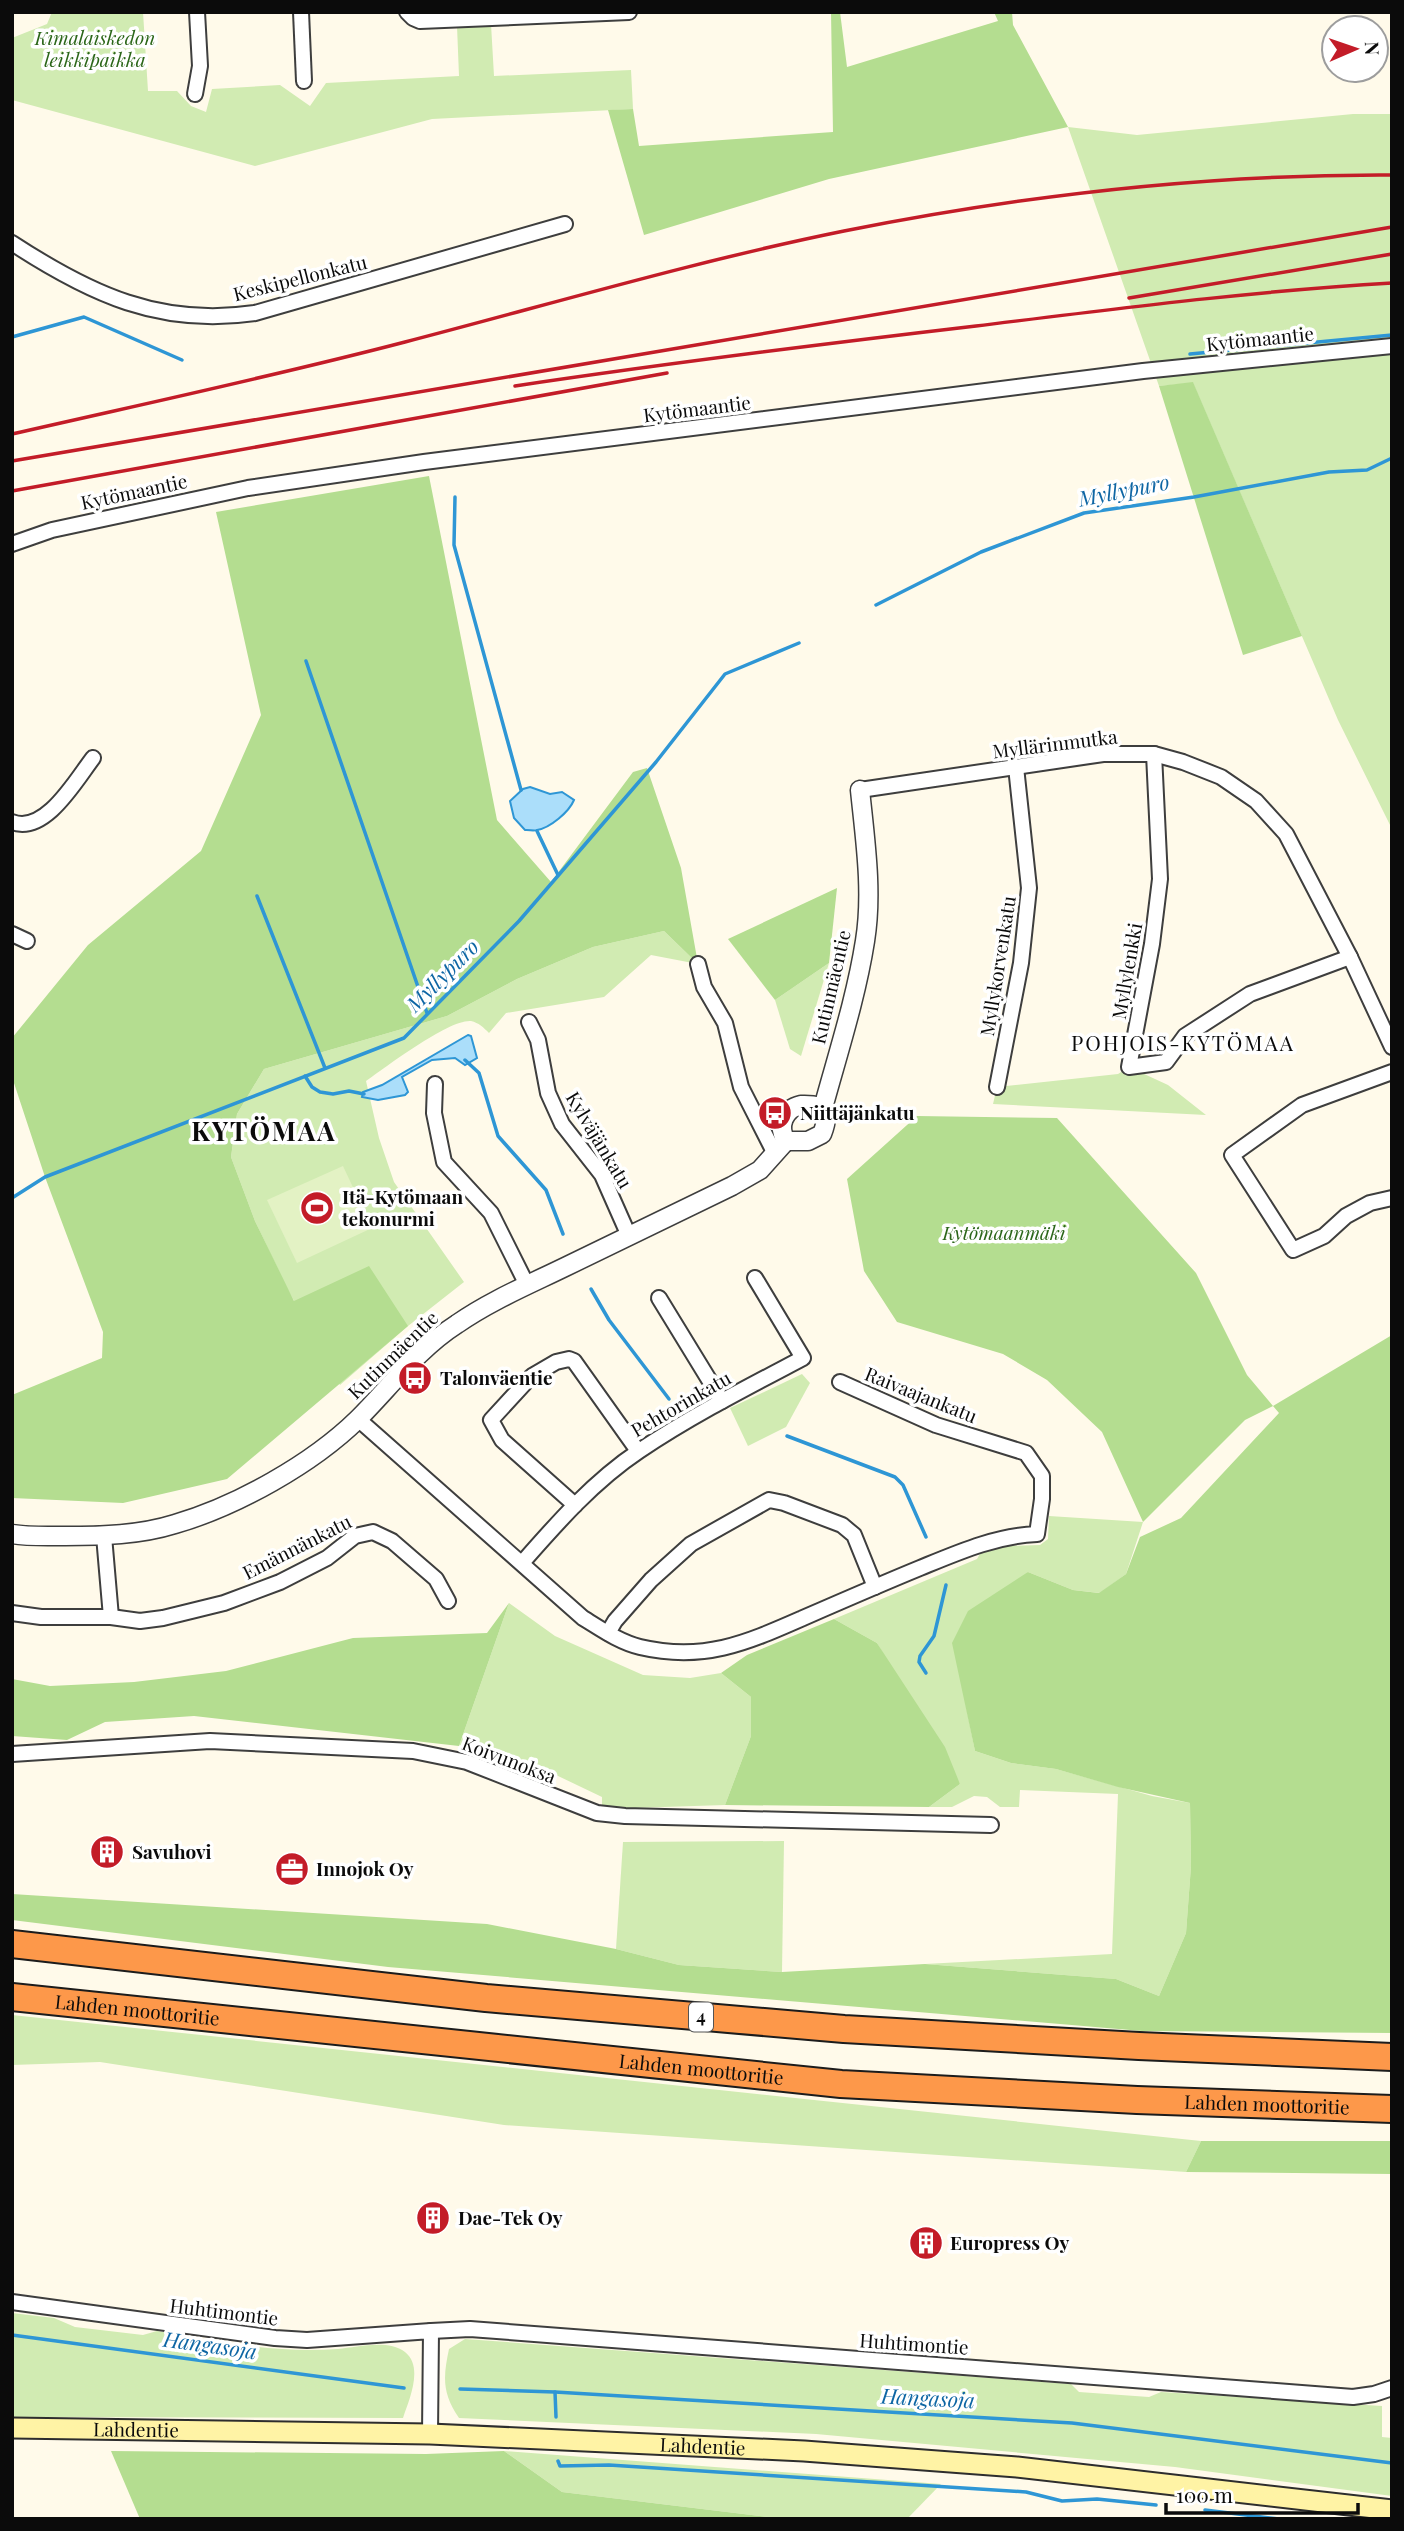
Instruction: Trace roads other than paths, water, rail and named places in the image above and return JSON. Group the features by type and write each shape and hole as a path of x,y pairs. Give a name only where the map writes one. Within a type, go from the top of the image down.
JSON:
{"highway":[{"name":"4","path":"12,1944 486,1998 844,2029 1392,2057"},
{"name":"Lahden moottoritie","path":"12,1997 841,2084 1137,2100 1392,2109"}],"main road":[{"name":"Lahdentie","path":"12,2428 430,2434 804,2451 1017,2467 1392,2510"}],"street":[{"path":"195,94 200,66 197,12"},
{"path":"301,12 304,81"},
{"path":"407,12 420,21 629,12"},
{"name":"Keskipellonkatu","path":"12,243 106,296 177,316 208,317 255,313 565,224"},
{"name":"Kytömaantie","path":"12,544 52,530 248,488 397,466 1143,370 1392,346"},
{"name":"Myllärinmutka","path":"860,790 1103,754 1154,754 1221,777 1256,801 1286,834 1350,957 1392,1047"},
{"name":"Myllylenkki","path":"1154,754 1160,879 1152,944 1129,1066 1166,1062 1185,1036 1250,994 1350,957"},
{"path":"12,822 32,823 49,814 93,758"},
{"name":"Myllykorvenkatu","path":"997,1087 1021,963 1029,888 1016,768"},
{"name":"Kutinmäentie","path":"12,1534 104,1536 175,1524 217,1508 280,1478 336,1439 442,1334 473,1313 732,1186 760,1170 781,1148 808,1141 822,1134 827,1116 823,1108 855,992 866,940 867,856 860,790"},
{"path":"12,934 27,941"},
{"path":"698,964 704,986 725,1023 741,1087 781,1148"},
{"name":"Kylväjänkatu","path":"529,1022 538,1040 548,1093 562,1124 602,1175 629,1236"},
{"path":"1392,1072 1303,1105 1233,1155 1293,1250 1324,1236 1346,1216 1370,1203 1392,1198"},
{"path":"435,1084 434,1113 444,1162 491,1213 527,1285"},
{"path":"781,1148 782,1122 790,1110 801,1105 817,1105 823,1108"},
{"name":"Pehtorinkatu","path":"522,1563 575,1505 638,1451 722,1401 803,1359 755,1278"},
{"path":"659,1298 722,1401"},
{"path":"575,1505 495,1431 491,1420 529,1379 556,1362 569,1359 574,1361 638,1451"},
{"name":"Raivaajankatu","path":"840,1382 936,1425 1026,1453 1042,1476 1037,1534 1005,1537 985,1543 875,1587"},
{"path":"358,1419 583,1618 608,1633 638,1647 702,1652 733,1647 875,1587 854,1535 842,1525 769,1500 691,1544 651,1580 615,1620 608,1633"},
{"name":"Emännänkatu","path":"12,1613 41,1617 111,1617 140,1621 163,1618 225,1603 280,1582 327,1558 355,1536 373,1532 392,1541 436,1579 448,1601"},
{"path":"104,1536 111,1617"},
{"name":"Koivunoksa","path":"12,1754 210,1741 413,1751 467,1762 597,1813 625,1816 991,1825"},
{"name":"Huhtimontie","path":"12,2302 275,2338 307,2340 470,2329 1353,2397 1392,2388"},
{"path":"430,2434 432,2331"}],"water":[{"path":"530,787 550,794 562,792 574,800 553,823 542,829 525,830 514,818 510,801 523,789"},
{"path":"468,1035 471,1036 477,1058 465,1065 455,1058 432,1060 402,1077 408,1092 405,1095 378,1100 362,1097 363,1092 382,1085"}],"waterway":[{"path":"12,337 84,317 182,360"},
{"path":"1190,354 1392,335"},
{"name":"Myllypuro","path":"876,605 981,552 1084,513 1194,497 1329,472 1367,470 1392,458"},
{"path":"455,497 454,545 521,790"},
{"name":"Myllypuro","path":"12,1198 45,1177 404,1038 519,921 656,762 725,674 799,643"},
{"path":"306,661 427,1013"},
{"path":"537,831 558,875"},
{"path":"257,896 325,1068"},
{"path":"465,1060 479,1073 498,1136 546,1190 563,1234"},
{"path":"305,1076 312,1087 320,1092 333,1094 349,1091 364,1094"},
{"path":"591,1289 609,1320 669,1399"},
{"path":"787,1436 895,1477 903,1485 926,1537"},
{"path":"926,1673 919,1662 920,1656 934,1636 946,1585"},
{"name":"Hangasoja","path":"12,2335 404,2388"},
{"name":"Hangasoja","path":"460,2389 555,2392 1072,2423 1392,2463"},
{"path":"555,2392 556,2417"},
{"path":"558,2461 560,2466 609,2465 1026,2492 1062,2501 1097,2499 1156,2505"},
{"path":"1205,2510 1279,2519"}],"railway":[{"path":"12,434 356,354 734,256 912,218 1117,189 1254,178 1392,175"},
{"path":"12,461 1392,227"},
{"path":"1129,298 1392,254"},
{"path":"515,386 746,354 1132,307 1392,283"},
{"path":"12,491 667,373"}],"place":[{"name":"Niittäjänkatu","path":"775,1113"},
{"name":"Itä-Kytömaan tekonurmi","path":"317,1208"},
{"name":"Talonväentie","path":"415,1378"},
{"name":"Savuhovi","path":"107,1852"},
{"name":"Innojok Oy","path":"292,1869"},
{"name":"Dae-Tek Oy","path":"433,2218"},
{"name":"Europress Oy","path":"926,2243"}],"district":[{"name":"POHJOIS-KYTÖMAA","path":"1183,1044"},
{"name":"KYTÖMAA","path":"264,1132"}],"park label":[{"name":"Kimalaiskedon leikkipaikka","path":"95,49"},
{"name":"Kytömaanmäki","path":"1004,1233"}]}
